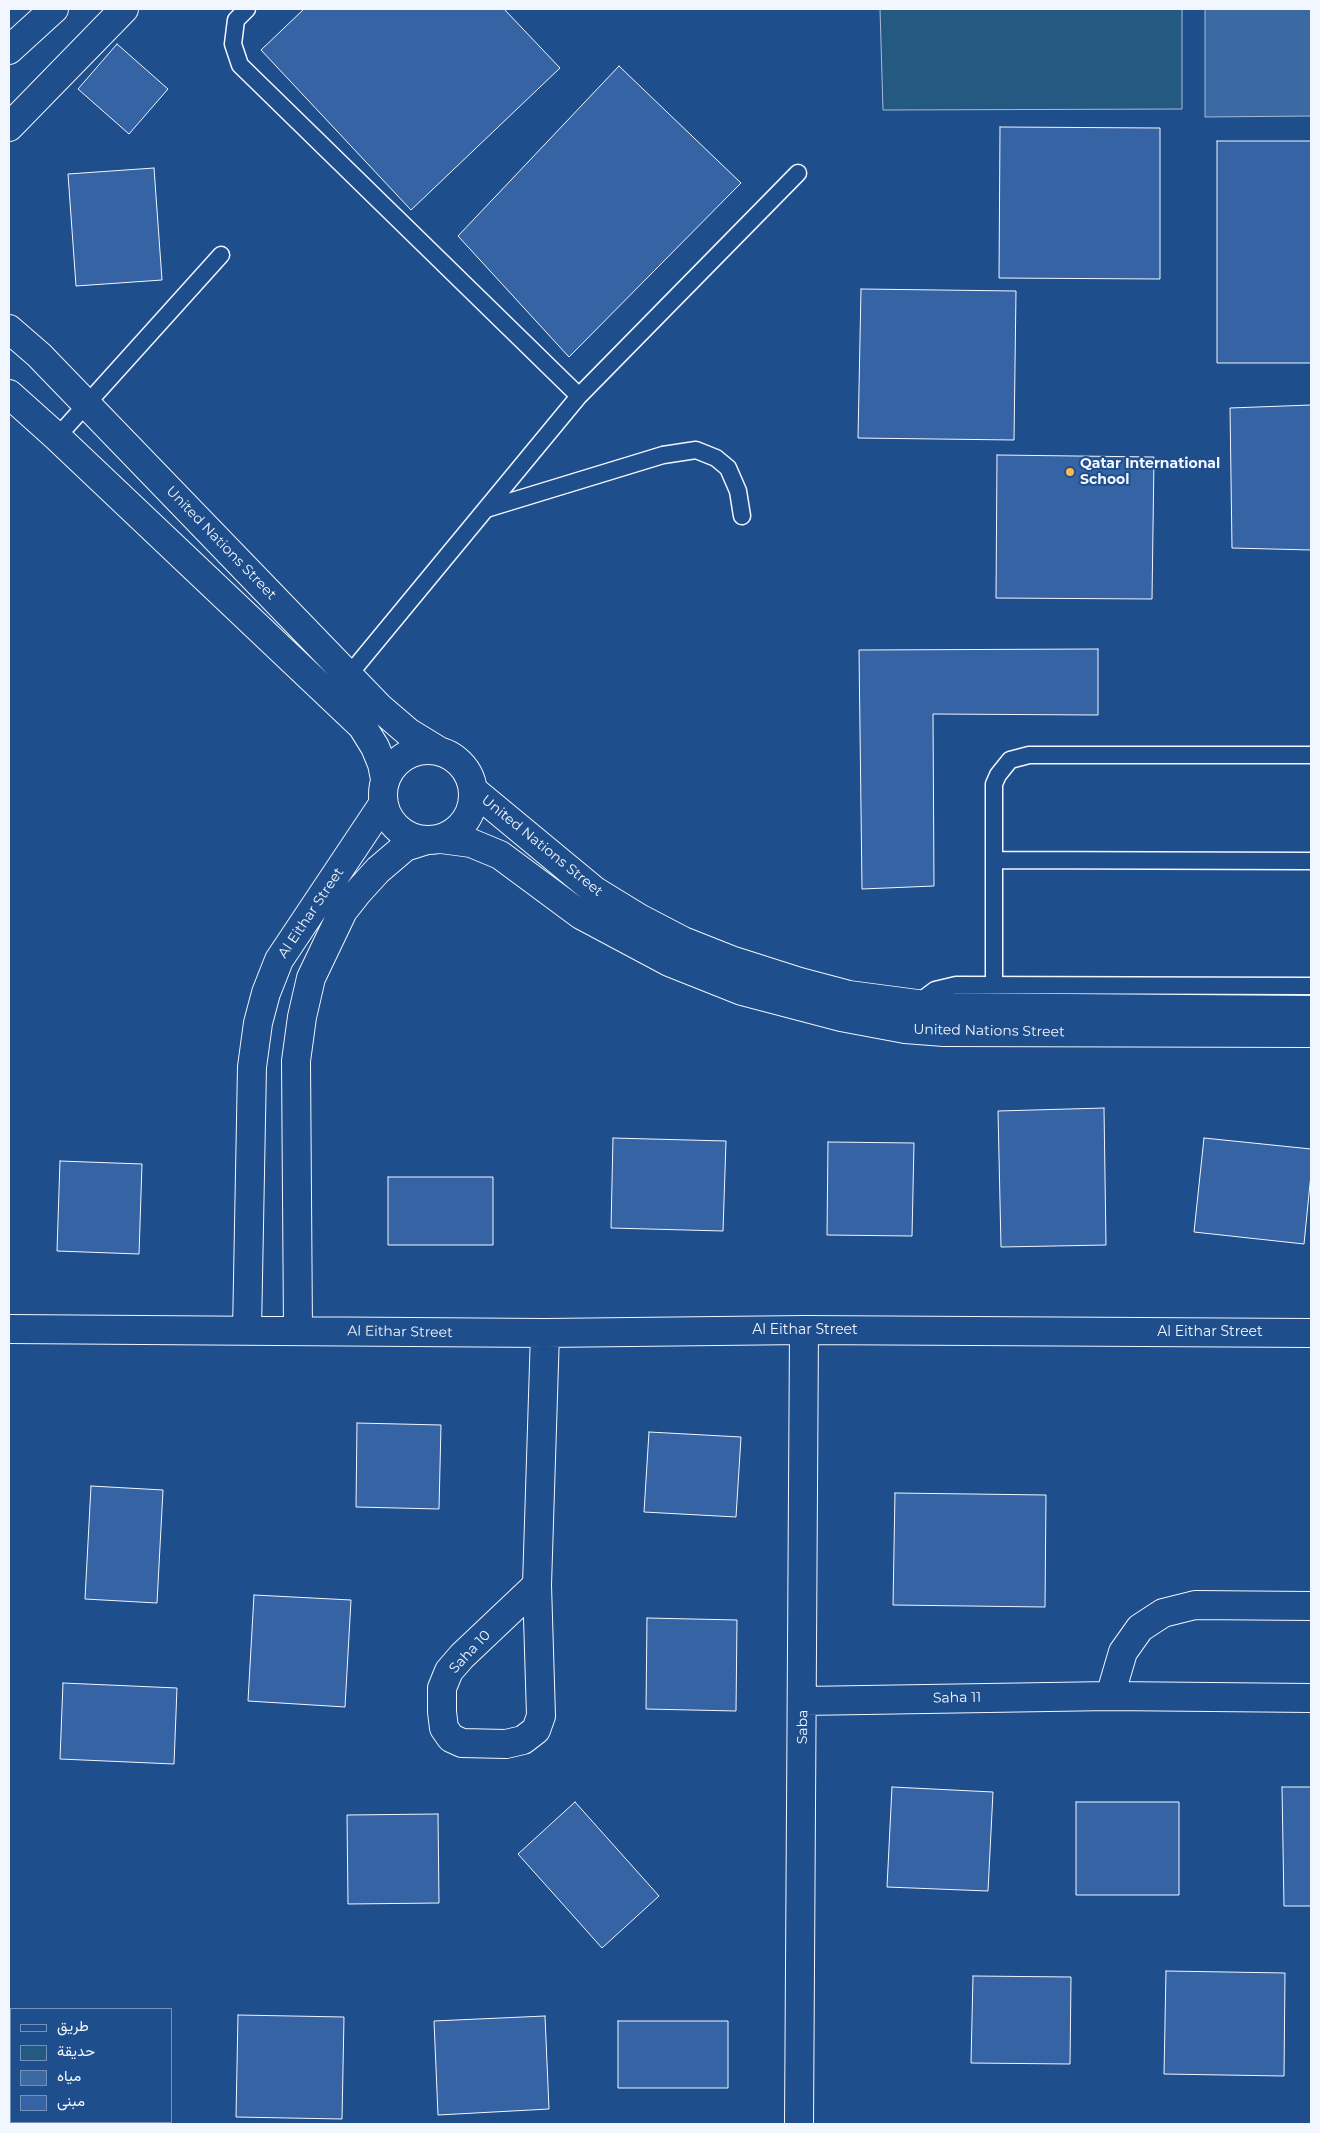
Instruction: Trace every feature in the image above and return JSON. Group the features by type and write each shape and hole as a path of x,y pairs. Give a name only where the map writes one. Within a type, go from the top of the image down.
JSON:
{"main road":[{"path":"9,50 54,9"},
{"path":"9,127 124,9"},
{"name":"United Nations Street","path":"9,329 39,355 86,403 380,708 408,732 439,751"},
{"path":"9,394 57,436 362,726 375,747 382,764 384,792 393,825 413,838 432,840 453,833 462,825 471,809 473,790 470,777 462,764 452,756 439,751 426,750 413,752 402,757 393,766 384,792"},
{"name":"United Nations Street","path":"473,790 596,891 639,918 683,940 750,968 849,995 915,1004 998,1009 1311,1010"},
{"name":"Al Eithar Street","path":"247,1331 252,1068 258,1023 266,993 279,960 384,792"},
{"name":"United Nations Street","path":"432,840 471,843 500,855 582,915 669,962 742,991 841,1017 905,1029 944,1032 1311,1033"},
{"name":"Al Eithar Street","path":"298,1331 296,1061 302,1017 311,978 343,911 358,892 378,870 405,847 432,840"},
{"name":"Al Eithar Street","path":"9,1329 545,1333 804,1330 1311,1333"},
{"name":"Saba","path":"799,2124 804,1330"},
{"name":"Saha 10","path":"536,1585 462,1656 449,1671 442,1688 442,1712 444,1728 451,1738 462,1743 506,1744 523,1740 536,1730 541,1716 536,1585 545,1333"},
{"path":"1110,1696 1123,1652 1140,1628 1163,1613 1195,1605 1311,1606"},
{"name":"Saha 11","path":"803,1701 1110,1696 1311,1698"}],"lane":[{"path":"247,9 236,20 233,44 240,65 579,396"},
{"path":"348,676 579,396 798,173"},
{"path":"57,436 221,255"},
{"path":"486,509 663,455 696,450 716,458 728,468 738,491 742,516"},
{"path":"994,985 994,784 1003,767 1010,760 1019,756 1311,755"},
{"path":"994,860 1311,861"},
{"path":"915,1004 935,990 945,986 1311,986"}],"green space":[{"path":"880,9 1182,9 1182,109 883,110"}],"water":[{"path":"1205,9 1311,9 1311,116 1205,117"}],"building":[{"path":"304,9 504,9 560,68 411,210 261,50"},
{"path":"117,44 168,89 129,134 78,89"},
{"path":"619,66 741,183 569,357 458,236"},
{"path":"1000,127 1160,128 1160,279 999,278"},
{"path":"1217,141 1311,141 1311,363 1217,363"},
{"path":"154,168 162,280 76,286 68,174"},
{"path":"861,289 1016,291 1014,440 858,438"},
{"path":"1311,405 1311,550 1232,548 1230,408"},
{"path":"997,455 1154,457 1152,599 996,598"},
{"path":"1098,649 1098,715 933,714 934,886 862,889 859,650"},
{"path":"1104,1108 1106,1245 1001,1247 998,1111"},
{"path":"613,1138 726,1141 723,1231 611,1228"},
{"path":"1204,1138 1311,1149 1311,1174 1304,1244 1194,1232"},
{"path":"828,1142 914,1143 912,1236 827,1235"},
{"path":"60,1161 142,1164 139,1254 57,1251"},
{"path":"388,1177 493,1177 493,1245 388,1245"},
{"path":"357,1423 441,1425 439,1509 356,1507"},
{"path":"649,1432 741,1437 736,1517 644,1512"},
{"path":"91,1486 163,1490 157,1603 85,1599"},
{"path":"895,1493 1046,1495 1045,1607 893,1605"},
{"path":"254,1595 351,1600 345,1707 248,1701"},
{"path":"647,1618 737,1620 736,1711 646,1709"},
{"path":"63,1683 177,1688 174,1764 60,1759"},
{"path":"892,1787 993,1792 988,1891 887,1887"},
{"path":"1282,1787 1311,1787 1311,1906 1284,1906"},
{"path":"575,1802 659,1896 602,1948 518,1854"},
{"path":"1076,1802 1179,1802 1179,1895 1076,1895"},
{"path":"438,1814 439,1903 348,1904 347,1815"},
{"path":"1166,1971 1285,1973 1284,2076 1164,2074"},
{"path":"973,1976 1071,1977 1070,2064 971,2063"},
{"path":"238,2015 344,2017 342,2119 236,2117"},
{"path":"545,2016 549,2109 438,2115 434,2021"},
{"path":"618,2021 728,2021 728,2088 618,2088"},
{"path":"40,2123 128,2123 128,2124"}],"place":[{"name":"Qatar International School","path":"1070,472"}]}
